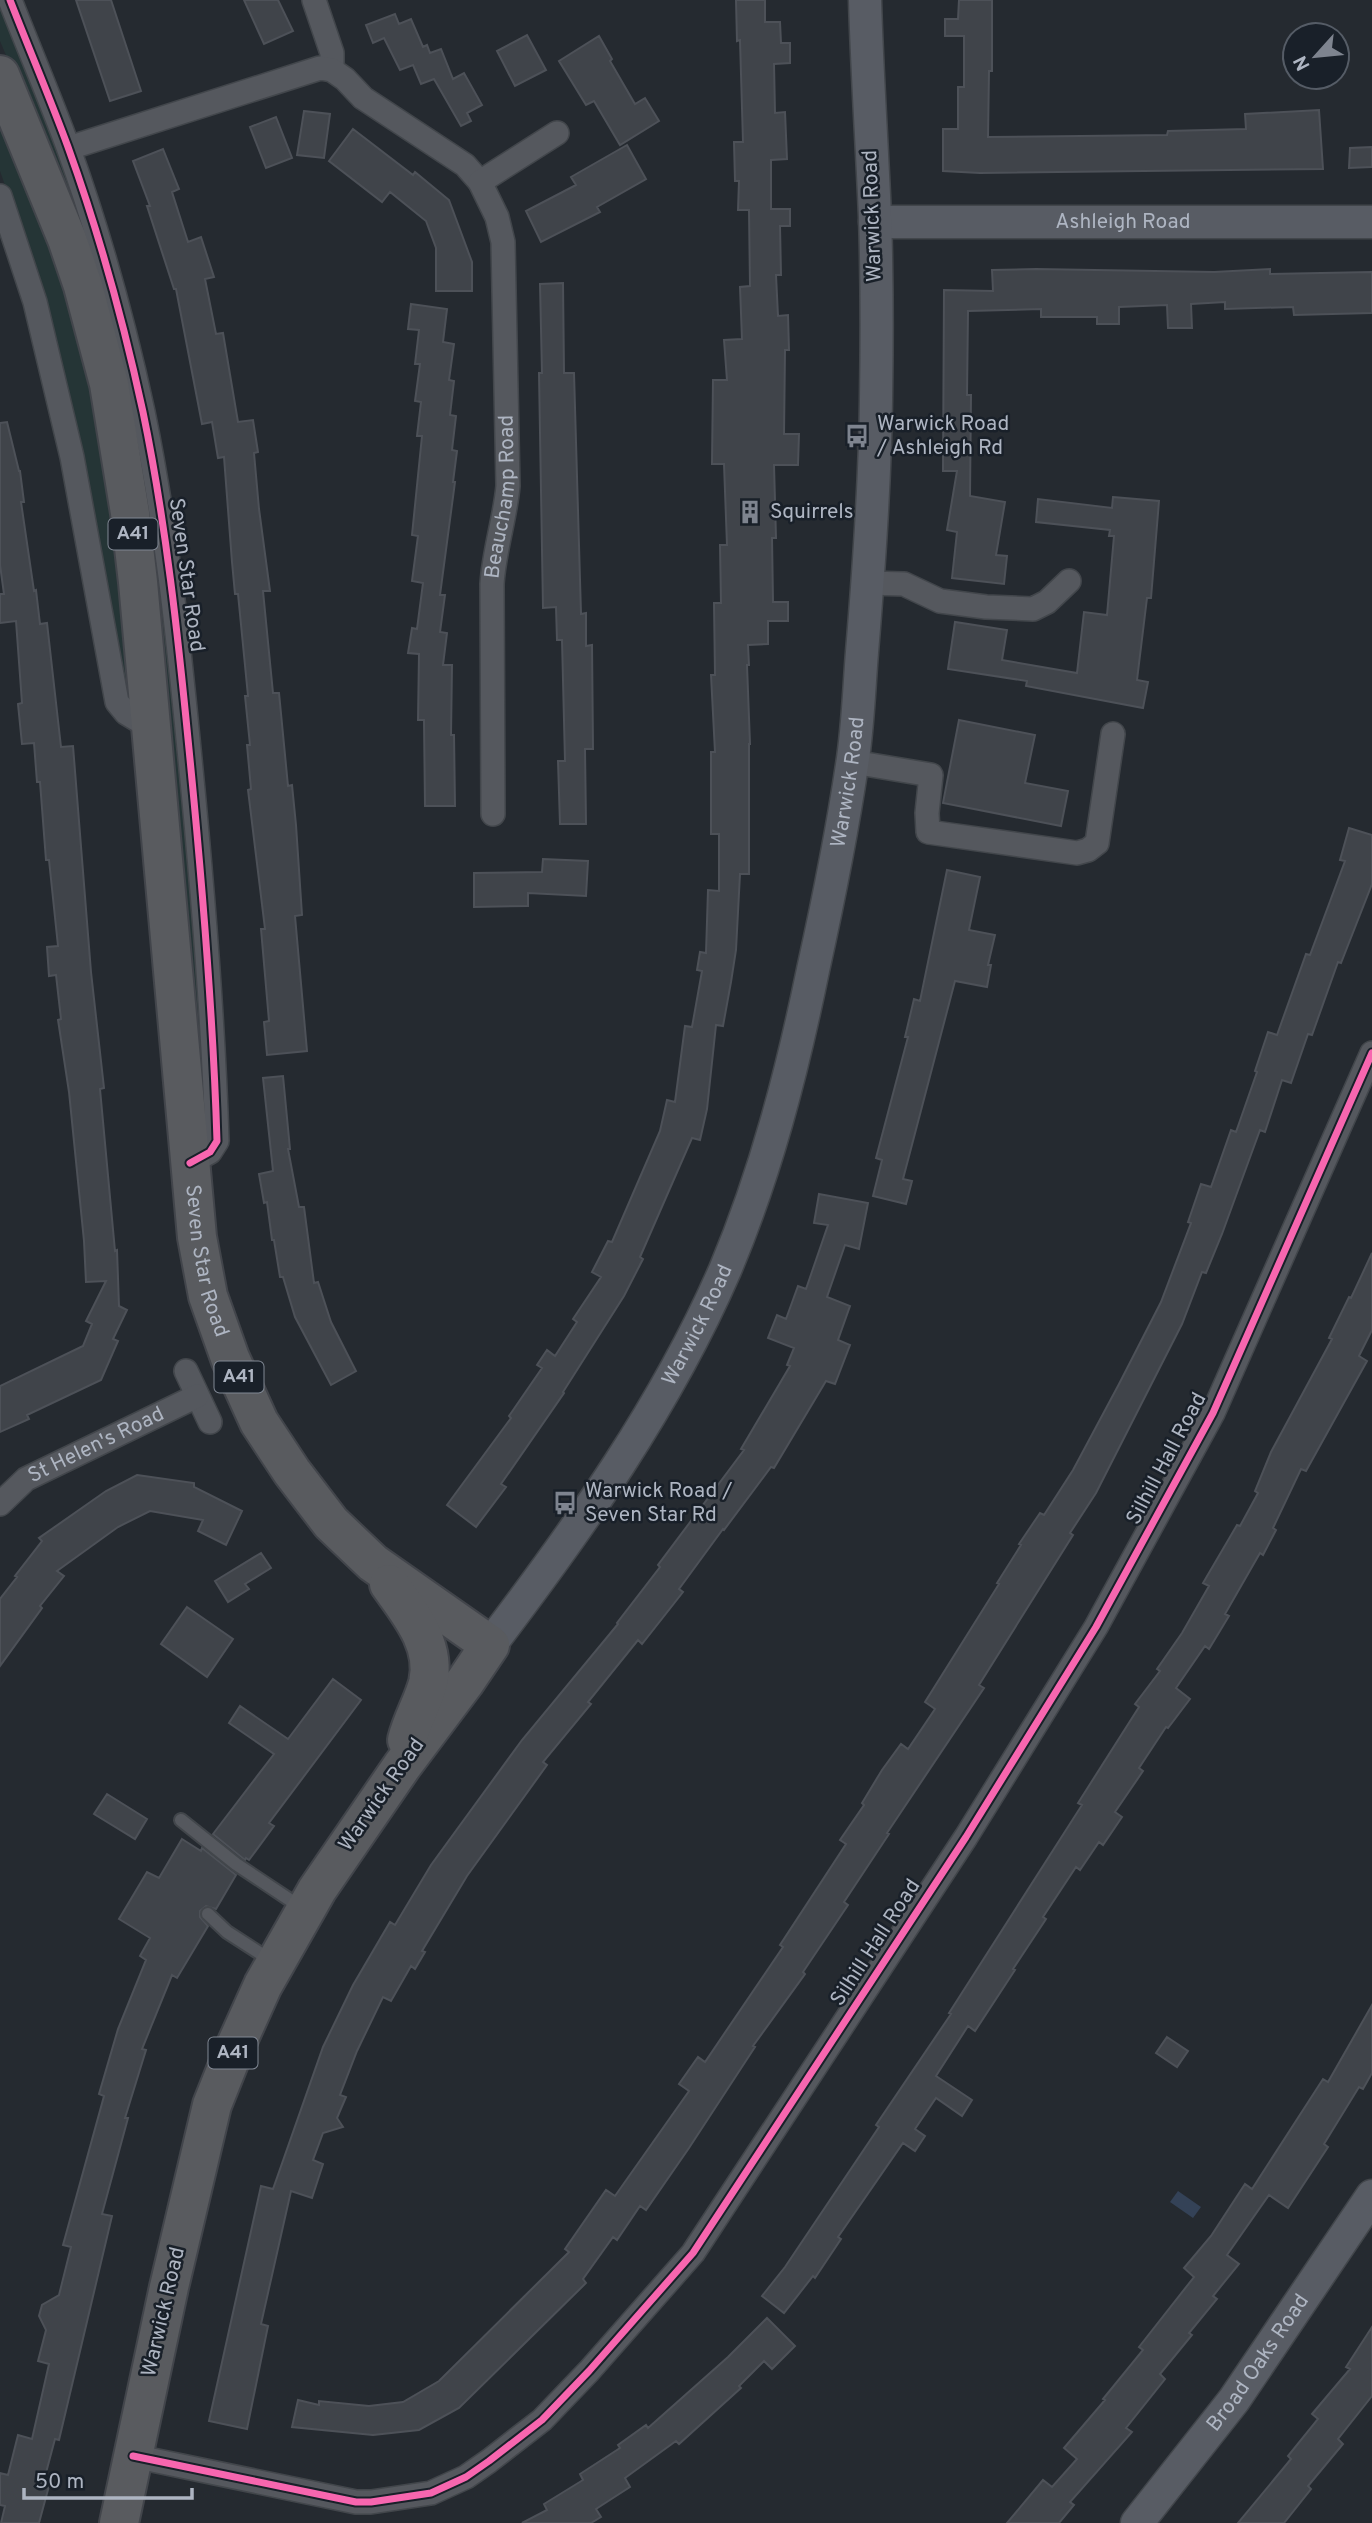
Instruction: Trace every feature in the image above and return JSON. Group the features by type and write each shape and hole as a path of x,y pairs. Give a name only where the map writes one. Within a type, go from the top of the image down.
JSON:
{"highway":[{"name":"Seven Star Road","path":"0,75 67,239 83,286 109,384 130,513 197,1237 208,1296 230,1358 254,1412 292,1472 331,1523 373,1563 490,1645"},
{"name":"Seven Star Road","path":"373,1563 412,1616 430,1659 428,1682 409,1731 402,1766"},
{"name":"Warwick Road","path":"119,2523 169,2287 212,2105 263,1985 306,1910 354,1833 490,1645"}],"main road":[{"name":"Warwick Road","path":"490,1645 563,1547 659,1401 694,1337 750,1206 774,1133 794,1058 827,908 853,762 868,583 876,402 875,222 865,0"},
{"name":"Ashleigh Road","path":"875,222 1372,222"},
{"name":"Broad Oaks Road","path":"1137,2523 1234,2400 1372,2196"}],"street":[{"name":"Seven Star Road","path":"10,0 69,148 108,275 142,411 161,512 179,645 204,913 214,1057 217,1141 210,1152 190,1163"},
{"path":"69,148 309,70 332,70 332,53 314,0"},
{"name":"Beauchamp Road","path":"332,70 363,98 465,166 480,183 497,217 503,242 508,445 506,510 493,562 492,584 494,814"},
{"path":"480,183 557,134"},
{"path":"0,196 35,302 72,457 117,702 127,713 151,728"},
{"path":"868,583 904,584 940,601 1033,609 1047,602 1069,581"},
{"path":"853,762 931,775 928,832 1077,853 1088,850 1097,843 1113,734"},
{"name":"Silhill Hall Road","path":"132,2456 356,2502 430,2493 466,2477 542,2420 589,2371 693,2253 966,1837 1096,1627 1213,1413 1372,1053"},
{"path":"186,1371 210,1422"},
{"name":"St Helen's Road","path":"0,1504 26,1479 197,1396"}],"lane":[{"path":"181,1820 236,1864 306,1910"},
{"path":"208,1914 227,1931 275,1964"}],"shaded area":[{"path":"0,0 67,169 126,364 164,583 207,1048 204,1134 150,581 57,176 0,41"},
{"path":"0,106 80,323 119,521 130,696 121,688 23,237 0,171"}],"water":[{"path":"1178,2191 1201,2207 1193,2218 1170,2202"}],"building":[{"path":"76,0 111,0 141,91 110,101"},
{"path":"244,0 278,0 293,31 264,44"},
{"path":"736,0 765,0 765,22 780,22 781,43 790,43 790,63 774,64 775,113 785,112 787,159 771,160 771,209 790,209 790,226 780,226 781,275 776,275 778,316 788,315 789,350 785,350 784,434 799,434 798,465 774,465 776,538 772,538 773,602 788,602 788,621 768,621 768,644 748,645 749,874 740,874 736,950 731,982 723,1026 716,1025 707,1109 700,1140 692,1138 640,1257 643,1259 624,1296 564,1393 501,1484 506,1487 476,1527 447,1505 511,1418 509,1416 542,1368 537,1365 547,1350 555,1356 577,1322 573,1319 601,1277 592,1272 608,1241 612,1242 660,1131 667,1100 675,1102 685,1026 692,1027 702,971 697,970 700,952 706,953 708,890 719,891 719,834 711,834 711,752 715,752 711,675 715,675 714,603 721,603 720,545 727,545 724,464 712,464 713,380 727,380 724,340 742,339 740,287 750,286 749,210 738,210 739,181 735,181 734,142 743,142"},
{"path":"959,0 992,0 988,137 1167,135 1168,131 1246,129 1245,114 1319,110 1323,169 980,173 943,171 943,129 958,129 958,87 964,87 964,36 945,36 945,19 958,19"},
{"path":"395,14 399,24 411,19 423,47 427,45 430,53 441,49 453,79 464,73 482,105 467,113 471,121 461,126 434,79 421,84 413,65 400,70 384,38 373,43 366,25"},
{"path":"527,35 546,70 515,86 497,51"},
{"path":"599,36 635,104 645,98 659,121 620,145 594,101 586,105 559,61"},
{"path":"304,111 330,114 324,158 297,155"},
{"path":"276,117 292,158 266,168 250,127"},
{"path":"353,129 413,175 415,172 449,200 472,262 472,291 436,291 436,248 426,221 390,192 382,202 329,161"},
{"path":"627,145 646,179 597,207 600,212 541,242 526,211 576,185 571,177"},
{"path":"1372,147 1372,167 1349,168 1350,148"},
{"path":"163,149 179,189 172,192 188,242 201,237 214,277 205,279 216,334 223,333 238,422 253,420 258,452 254,453 259,509 270,591 263,591 273,693 279,693 288,786 292,785 296,825 302,915 295,916 307,1051 267,1055 264,1022 269,1021 261,929 265,929 248,790 251,789 247,745 250,745 245,696 248,696 238,594 235,594 224,457 218,458 212,422 202,424 176,289 133,161"},
{"path":"1270,269 1270,274 1372,272 1372,313 1294,315 1293,307 1225,309 1225,302 1191,304 1192,328 1168,328 1167,305 1119,307 1119,324 1097,324 1097,317 1041,317 1041,309 968,311 970,496 1005,502 996,555 1007,556 1004,584 952,578 957,532 947,530 957,471 943,471 944,290 993,291 992,270 1214,272"},
{"path":"563,283 564,373 574,373 581,614 586,613 586,646 592,645 593,749 585,749 586,824 560,824 558,761 565,761 562,640 557,640 556,607 543,608 540,284"},
{"path":"411,304 447,309 443,342 454,344 449,380 454,381 450,415 456,416 452,450 457,451 440,595 445,595 440,632 447,633 443,665 452,665 451,735 454,735 455,806 425,806 424,720 418,720 419,654 408,653 412,628 417,629 423,583 412,581 418,536 412,535 422,436 417,436 421,402 415,401 420,364 415,364 419,330 408,329"},
{"path":"7,422 20,471 24,502 21,502 40,624 47,623 61,747 73,746 91,972 104,1088 100,1089 115,1251 117,1250 119,1306 127,1310 113,1339 118,1341 101,1380 27,1415 29,1419 0,1432 0,1386 83,1346 92,1324 86,1321 106,1281 86,1282 69,1092 58,1020 61,1019 56,975 49,976 47,947 58,946 49,860 46,860 40,782 37,782 34,743 22,744 16,621 0,623 0,594 4,594 0,565 0,423"},
{"path":"1113,497 1159,501 1151,598 1147,598 1137,680 1148,682 1143,708 1026,686 1027,681 948,669 955,622 1007,630 1002,660 1077,673 1084,612 1107,615 1114,536 1109,536 1110,530 1036,522 1038,499 1112,508"},
{"path":"959,720 1035,735 1025,783 1068,791 1061,826 943,803"},
{"path":"1349,828 1372,835 1372,884 1341,963 1338,962 1312,1035 1308,1034 1291,1083 1282,1080 1265,1132 1260,1130 1222,1234 1206,1273 1202,1272 1182,1324 1096,1493 1070,1533 1073,1535 979,1685 984,1688 844,1902 848,1905 803,1972 805,1974 753,2046 755,2047 646,2210 640,2206 617,2240 613,2237 583,2279 586,2283 459,2408 419,2430 373,2435 292,2427 298,2400 319,2405 319,2401 369,2406 403,2402 439,2381 569,2252 565,2249 606,2190 615,2196 689,2091 679,2084 698,2057 705,2062 783,1947 780,1945 846,1844 840,1840 864,1805 862,1803 882,1770 901,1744 908,1749 935,1709 925,1702 999,1584 997,1583 1021,1545 1019,1544 1040,1513 1044,1515 1073,1470 1119,1384 1161,1302 1191,1223 1188,1222 1201,1184 1211,1187 1231,1130 1236,1132 1268,1032 1277,1035 1306,954 1310,955 1345,861 1340,860"},
{"path":"543,859 588,861 586,896 528,893 528,906 474,907 474,873 542,872"},
{"path":"947,870 980,877 969,930 995,935 988,965 991,965 987,987 955,981 903,1179 912,1181 906,1204 873,1196 882,1160 876,1158 908,1037 905,1037 914,999 920,1001"},
{"path":"283,1076 288,1149 299,1207 304,1207 314,1283 318,1282 331,1322 356,1371 331,1385 295,1317 283,1277 280,1277 267,1202 264,1203 259,1174 273,1171 263,1078"},
{"path":"819,1194 868,1203 859,1249 845,1245 827,1297 850,1306 838,1340 850,1345 835,1384 826,1381 774,1468 771,1467 723,1529 679,1589 683,1592 642,1644 638,1640 588,1702 591,1704 543,1762 547,1765 467,1876 422,1951 425,1952 415,1969 411,1966 391,2001 383,1997 357,2051 340,2095 346,2097 337,2118 343,2127 323,2133 313,2160 323,2164 312,2198 291,2191 261,2324 268,2326 247,2429 209,2421 261,2186 273,2189 323,2047 353,1985 390,1922 395,1925 431,1865 522,1740 618,1624 660,1567 658,1565 744,1450 741,1449 790,1366 787,1365 794,1348 768,1338 777,1315 786,1319 798,1286 806,1289 828,1225 814,1223"},
{"path":"1372,1253 1372,1330 1359,1356 1367,1361 1306,1471 1301,1469 1263,1555 1260,1553 1225,1614 1229,1616 1209,1649 1205,1646 1176,1688 1190,1699 1168,1728 1166,1727 1139,1768 1143,1771 1115,1812 1122,1817 1103,1845 1099,1842 1080,1870 1076,1867 975,2031 968,2026 936,2076 972,2100 962,2116 936,2098 915,2129 925,2136 915,2151 903,2143 838,2237 841,2239 815,2278 813,2276 784,2313 762,2296 785,2267 879,2127 876,2125 951,2014 949,2013 1082,1805 1078,1803 1139,1707 1135,1704 1160,1671 1157,1669 1209,1586 1203,1583 1258,1493 1255,1491 1271,1452 1332,1339 1329,1338"},
{"path":"137,1475 194,1483 194,1487 242,1511 226,1545 198,1531 203,1520 150,1511 118,1527 57,1571 64,1576 40,1606 42,1608 0,1666 0,1599 42,1541 39,1538 106,1491"},
{"path":"261,1553 271,1568 245,1584 249,1589 228,1602 215,1581"},
{"path":"187,1607 233,1639 207,1677 161,1644"},
{"path":"333,1679 361,1700 269,1823 274,1826 249,1860 245,1860 213,1834 274,1754 229,1723 240,1706 288,1739"},
{"path":"107,1794 147,1819 135,1839 94,1814"},
{"path":"182,1839 201,1851 202,1848 236,1875 216,1909 206,1906 200,1911 200,1917 208,1926 177,1978 172,1975 142,2049 146,2050 125,2118 128,2118 102,2214 112,2216 59,2440 55,2439 43,2484 49,2486 39,2523 1,2523 5,2506 0,2505 0,2473 8,2475 18,2435 32,2439 49,2364 38,2361 46,2330 39,2316 42,2305 59,2295 71,2247 63,2245 104,2096 99,2094 118,2029 146,1960 140,1956 150,1938 119,1919 147,1872 159,1878"},
{"path":"1372,2005 1372,2073 1363,2089 1359,2087 1324,2144 1328,2147 1288,2208 1269,2195 1227,2255 1239,2264 1213,2296 1217,2299 1189,2333 1192,2335 1160,2374 1165,2379 1126,2428 1132,2432 1070,2502 1074,2505 1059,2523 1007,2523 1043,2480 1052,2487 1077,2459 1064,2448 1105,2400 1103,2399 1143,2350 1139,2347 1194,2277 1184,2268 1211,2236 1245,2184 1252,2189 1323,2079 1328,2082"},
{"path":"1167,2037 1188,2051 1177,2067 1156,2053"},
{"path":"767,2318 795,2346 772,2369 764,2361 739,2386 741,2388 679,2444 676,2441 625,2478 630,2487 596,2509 601,2517 591,2523 522,2523 547,2510 544,2504 583,2480 580,2474 620,2448 618,2445 646,2425 648,2428 728,2357"},
{"path":"1372,2327 1372,2396 1338,2439 1343,2444 1308,2486 1311,2489 1284,2523 1238,2523 1291,2459 1288,2456 1318,2419 1312,2414 1350,2369 1346,2367"}],"cycle path":[{"path":"10,0 68,147 100,245 136,379 165,538 194,798 206,945 217,1141 210,1152 190,1163"},
{"path":"133,2456 356,2502 431,2493 466,2477 489,2461 542,2420 589,2371 693,2253 966,1837 1096,1627 1213,1413 1372,1053"}],"place":[{"name":"Warwick Road / Ashleigh Rd","path":"857,436"},
{"name":"Squirrels","path":"750,512"},
{"name":"Warwick Road / Seven Star Rd","path":"565,1503"}]}
